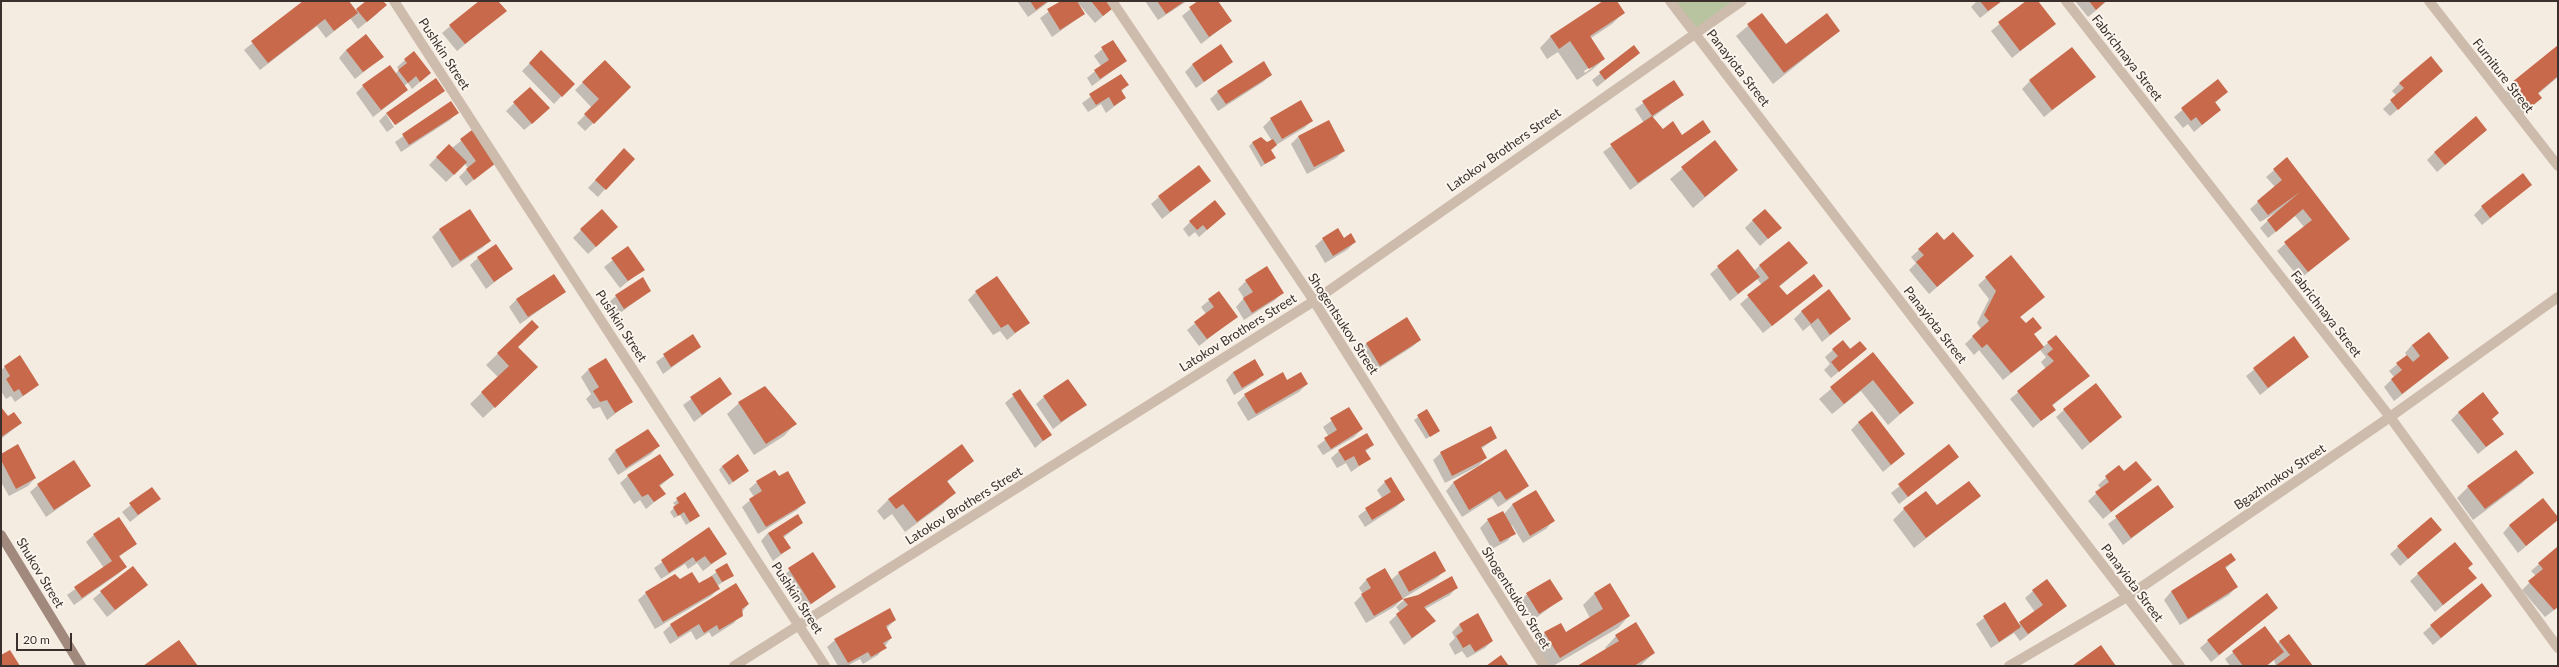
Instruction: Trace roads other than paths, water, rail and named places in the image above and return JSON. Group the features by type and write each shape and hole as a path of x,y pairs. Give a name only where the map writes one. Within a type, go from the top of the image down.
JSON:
{"main road":[{"name":"Shukov Street","path":"1,535 81,666"}],"street":[{"name":"Pushkin Street","path":"394,1 825,666"},
{"name":"Shogentsukov Street","path":"1112,1 1314,301 1544,666"},
{"name":"Panayiota Street","path":"1670,1 2180,666"},
{"name":"Latokov Brothers Street","path":"734,666 1314,301 1694,32 1742,1"},
{"name":"Fabrichnaya Street","path":"2066,1 2390,417 2558,648"},
{"name":"Furniture Street","path":"2429,1 2558,166"},
{"name":"Bgazhnokov Street","path":"2008,666 2127,597 2390,417 2558,296"}]}
